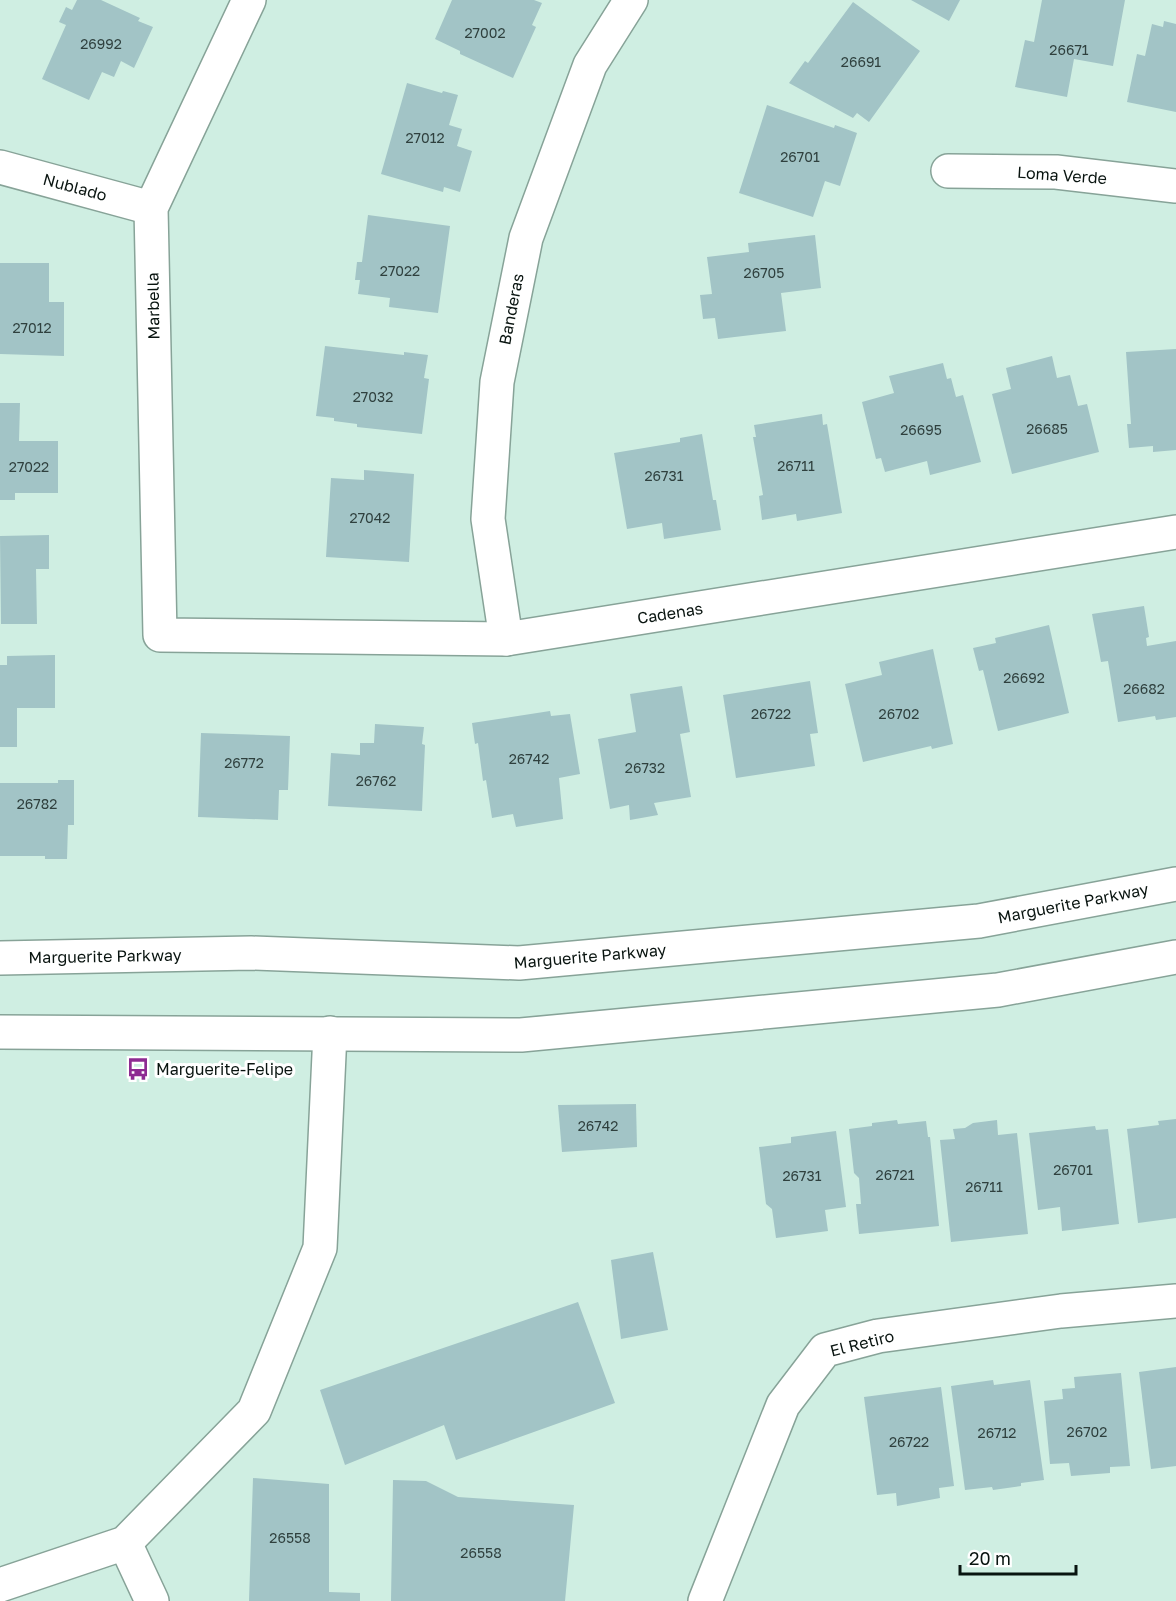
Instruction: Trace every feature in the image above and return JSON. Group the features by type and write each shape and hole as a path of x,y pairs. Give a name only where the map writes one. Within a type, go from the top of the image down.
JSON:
{"street":[{"name":"Marbella","path":"160,634 150,208 249,0"},
{"name":"Banderas","path":"507,639 488,519 499,371 526,238 590,65 632,0"},
{"name":"Nublado","path":"0,167 150,208"},
{"name":"Loma Verde","path":"948,171 1056,172 1176,186"},
{"name":"Cadenas","path":"160,634 507,639 1176,532"},
{"name":"Marguerite Parkway","path":"0,958 251,953 519,963 979,921 1176,884"},
{"path":"0,1032 533,1034 998,990 1176,957"},
{"path":"0,1585 125,1543 254,1410 320,1248 330,1034"},
{"name":"El Retiro","path":"705,1601 783,1405 825,1350 878,1336 1061,1311 1176,1301"},
{"path":"125,1543 152,1601"}],"building":[{"path":"77,0 101,0 140,18 138,21 153,27 134,68 121,61 114,77 102,72 89,100 42,79 66,25 59,22 66,7 72,10"},
{"path":"452,0 534,0 542,3 532,25 536,27 513,78 460,54 460,51 435,39"},
{"path":"911,0 960,0 949,21"},
{"path":"1042,0 1125,0 1113,66 1074,59 1067,97 1015,87 1025,40 1034,42"},
{"path":"853,2 920,51 869,122 857,113 853,118 789,83 805,61 808,63"},
{"path":"1164,21 1176,24 1176,112 1127,102 1137,54 1145,56 1152,24 1163,27"},
{"path":"407,83 458,95 449,125 462,129 457,146 472,151 460,192 444,187 443,192 381,174"},
{"path":"767,105 834,128 835,125 857,133 840,186 825,181 813,217 739,193"},
{"path":"368,215 450,226 438,313 389,307 390,298 358,294 360,280 355,280 357,262 362,262"},
{"path":"815,235 821,288 781,293 786,331 718,339 715,318 703,319 700,295 712,294 707,257 749,252 748,243"},
{"path":"0,263 49,263 49,302 64,302 64,356 0,354"},
{"path":"325,346 404,355 404,352 428,355 424,378 429,379 422,434 357,427 357,424 316,416"},
{"path":"1176,349 1176,450 1153,452 1153,446 1129,448 1127,424 1131,424 1126,352"},
{"path":"1052,356 1057,378 1070,375 1078,406 1087,404 1099,452 1012,474 992,394 1011,389 1006,368"},
{"path":"943,363 947,379 951,378 956,397 963,395 981,462 930,475 927,461 885,472 881,458 876,459 862,402 894,393 889,376"},
{"path":"0,403 20,403 19,441 58,441 58,493 15,493 15,500 0,500"},
{"path":"822,414 823,425 827,424 842,513 797,521 796,514 762,520 759,496 763,495 753,437 756,437 754,425"},
{"path":"702,434 713,500 716,500 721,530 664,539 662,523 627,529 614,453 680,442 680,438"},
{"path":"364,470 414,474 409,562 326,557 331,478 364,480"},
{"path":"49,535 49,569 36,569 37,624 1,624 0,536"},
{"path":"1144,606 1149,637 1146,638 1147,646 1176,641 1176,717 1156,720 1155,716 1118,722 1108,661 1101,662 1092,614"},
{"path":"1049,625 1069,713 998,731 983,670 979,671 973,648 996,643 995,638"},
{"path":"933,649 953,744 932,749 931,746 863,762 845,684 882,675 879,662"},
{"path":"55,655 55,708 17,708 17,747 0,747 0,665 7,665 7,656"},
{"path":"810,681 818,733 810,734 815,766 736,778 723,695"},
{"path":"682,686 690,732 680,734 691,797 654,803 658,815 630,820 629,805 610,809 598,739 636,732 630,694"},
{"path":"550,711 551,716 570,714 580,774 559,778 563,819 516,827 513,814 492,818 486,780 483,781 478,743 475,744 472,723"},
{"path":"375,724 424,727 422,811 328,806 331,753 360,755 360,743 374,743"},
{"path":"201,733 290,736 288,790 279,790 278,820 198,817"},
{"path":"58,780 74,780 74,825 68,825 67,859 45,859 45,856 0,856 0,783 58,783"},
{"path":"636,1104 637,1147 562,1152 558,1105"},
{"path":"1176,1119 1176,1218 1138,1223 1127,1129 1159,1125 1158,1121"},
{"path":"897,1120 898,1124 926,1121 928,1137 930,1137 939,1226 859,1234 856,1204 861,1204 859,1178 854,1173 849,1129"},
{"path":"997,1120 998,1135 1017,1133 1028,1234 951,1242 940,1140 955,1139 953,1129 965,1128 973,1123"},
{"path":"1095,1126 1096,1130 1108,1129 1119,1224 1062,1231 1060,1207 1038,1210 1029,1133"},
{"path":"836,1131 846,1207 825,1210 828,1231 776,1238 772,1209 766,1204 759,1147 791,1143 791,1137"},
{"path":"653,1252 668,1330 621,1339 611,1260"},
{"path":"578,1302 615,1403 456,1460 444,1425 345,1465 320,1390"},
{"path":"1176,1367 1176,1466 1151,1469 1139,1372"},
{"path":"1121,1373 1130,1466 1110,1467 1110,1473 1071,1476 1069,1463 1050,1464 1044,1401 1063,1399 1062,1389 1075,1388 1074,1377"},
{"path":"993,1380 994,1385 1030,1380 1044,1480 993,1490 992,1487 965,1490 951,1386"},
{"path":"941,1387 954,1486 939,1488 940,1498 897,1506 896,1493 877,1495 864,1397"},
{"path":"253,1478 329,1484 329,1592 360,1593 360,1601 249,1601"},
{"path":"393,1480 426,1481 458,1497 574,1505 565,1601 391,1601"}],"place":[{"name":"Marguerite-Felipe","path":"138,1069"}]}
